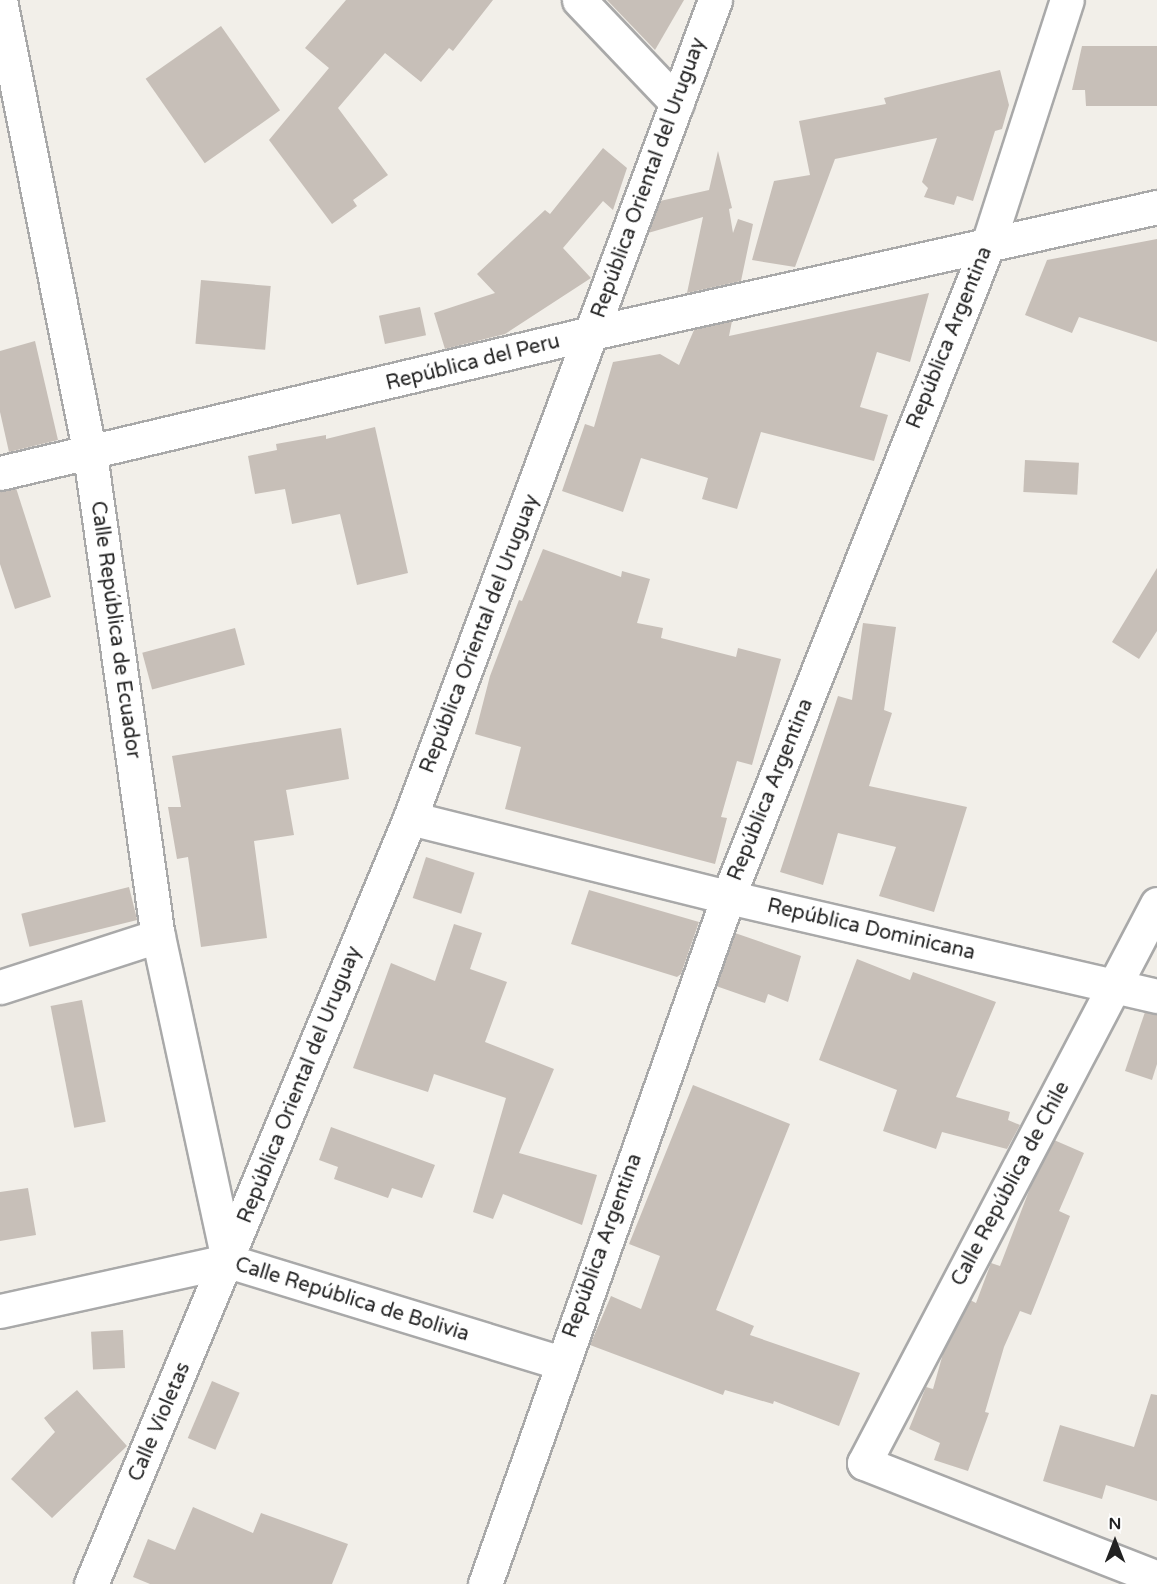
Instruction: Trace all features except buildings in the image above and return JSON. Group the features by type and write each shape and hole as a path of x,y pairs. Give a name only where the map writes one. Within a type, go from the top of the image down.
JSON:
{"street":[{"name":"Calle República de Ecuador","path":"0,0 90,454 158,936 228,1261"},
{"path":"579,0 677,103"},
{"name":"República Oriental del Uruguay","path":"228,1261 410,819 715,0"},
{"name":"República Argentina","path":"485,1584 728,897 988,244 1067,0"},
{"name":"República del Peru","path":"0,473 90,454 592,333 1157,207"},
{"name":"República Dominicana","path":"410,819 728,897 1157,996"},
{"name":"Calle República de Chile","path":"1157,904 864,1463 1157,1578"},
{"path":"0,987 158,936"},
{"name":"Calle República de Bolivia","path":"0,1311 228,1261 561,1364"},
{"name":"Calle Violetas","path":"91,1584 228,1261"}]}
